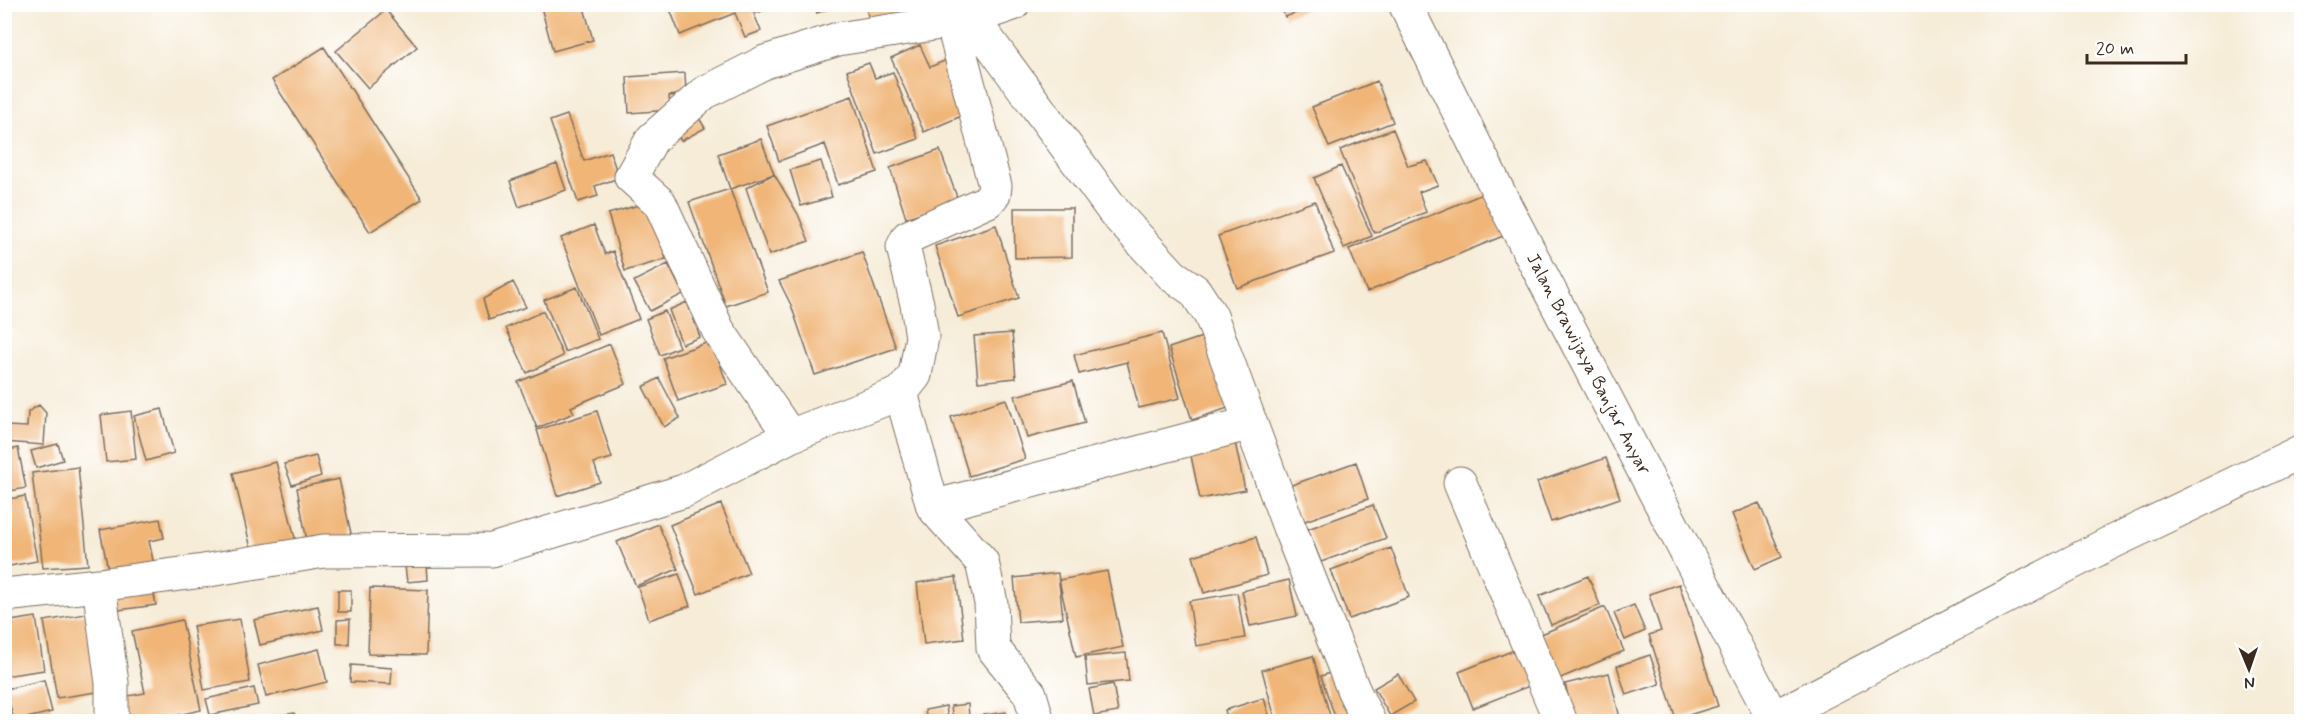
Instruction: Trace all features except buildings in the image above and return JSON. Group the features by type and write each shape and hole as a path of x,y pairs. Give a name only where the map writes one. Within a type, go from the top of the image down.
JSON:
{"street":[{"path":"790,436 718,330 660,203 631,177 652,139 704,93 765,62 838,39 962,19 1013,4"},
{"name":"Jalan Brawijaya Banjar Anyar","path":"1405,4 1505,205 1771,720"},
{"path":"4,595 203,571 324,551 492,550 684,491 790,436 902,393 915,375 922,337 917,304 903,247 908,237 988,201 994,194 995,186 962,19"},
{"path":"962,19 1115,213 1173,276 1195,291 1211,316 1349,678 1369,722"},
{"path":"902,393 933,507 982,562 991,603 993,648 1030,694 1038,722"},
{"path":"933,507 1251,423"},
{"path":"1771,720 2108,544 2301,451"},
{"path":"1461,483 1561,722"},
{"path":"99,585 112,683 112,722"}]}
